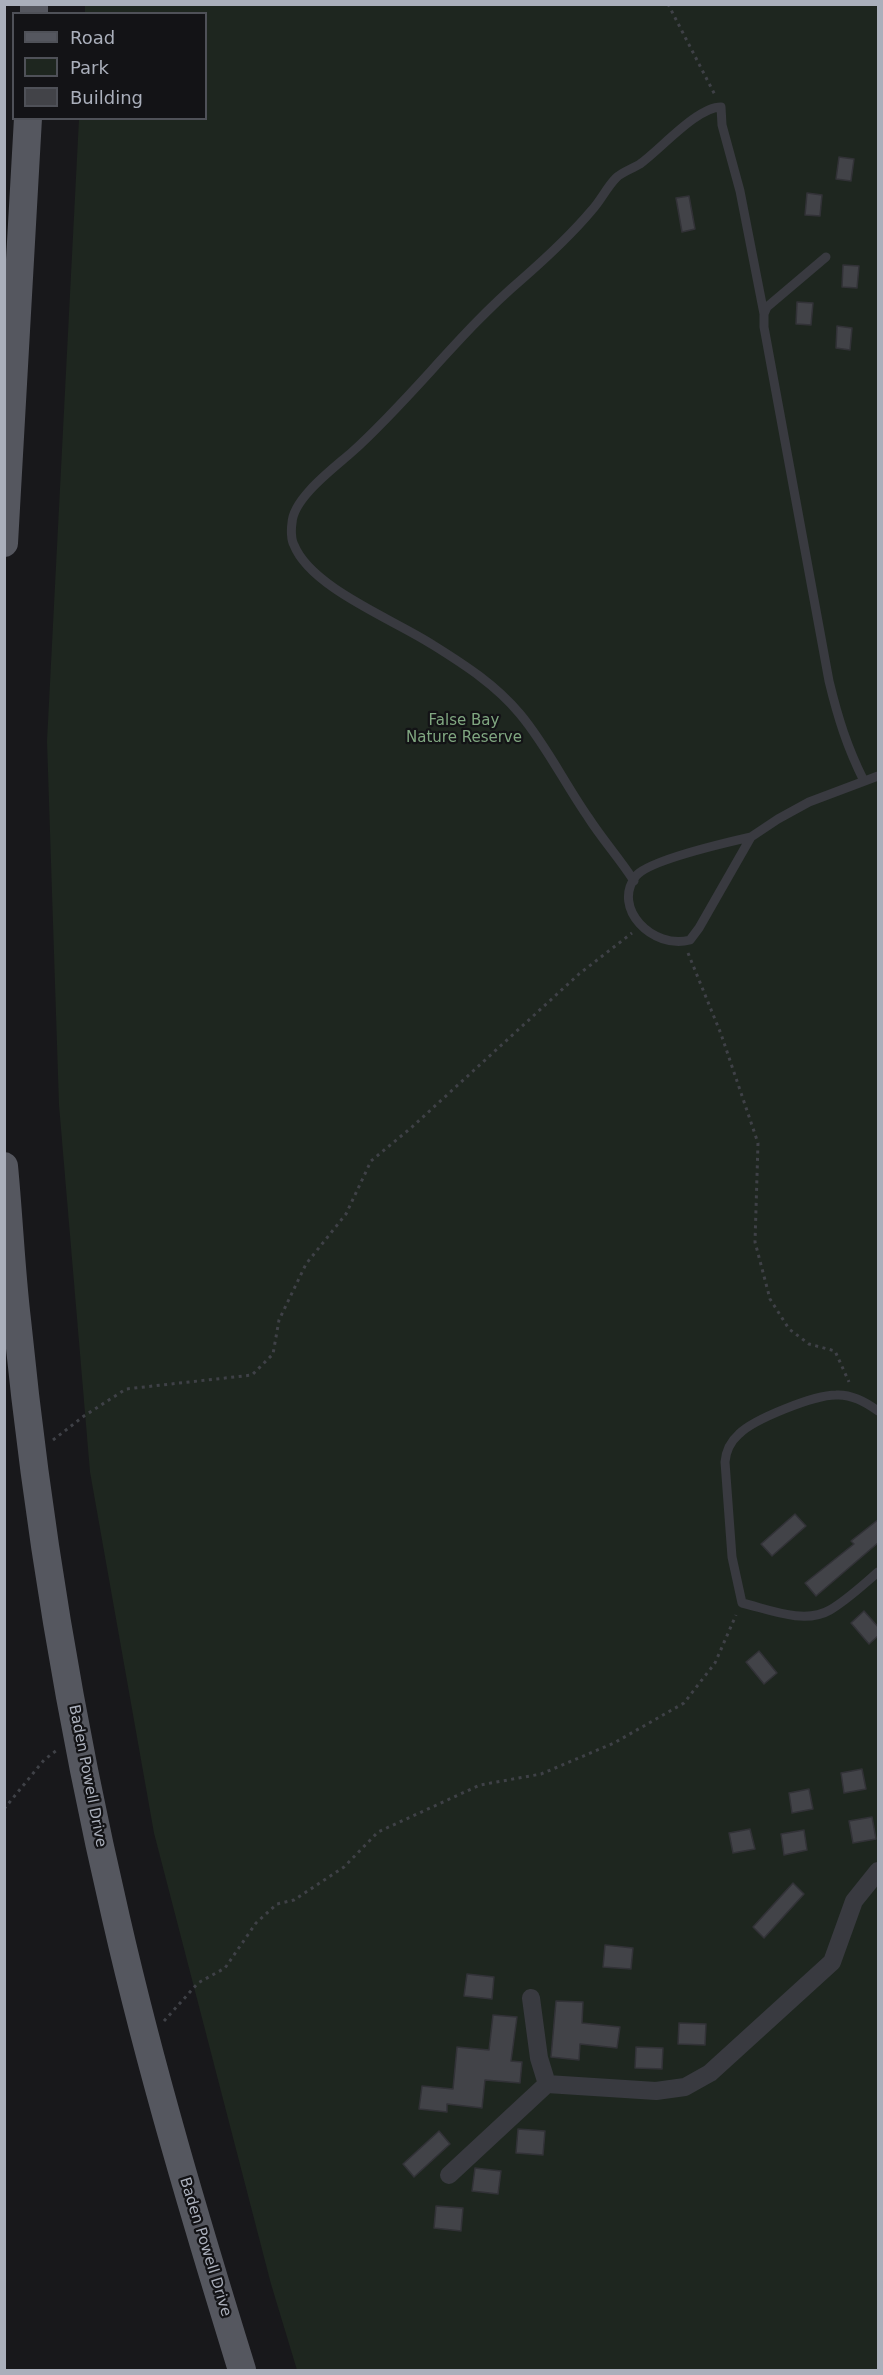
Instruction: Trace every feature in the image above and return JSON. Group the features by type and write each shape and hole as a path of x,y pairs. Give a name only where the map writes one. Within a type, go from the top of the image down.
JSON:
{"main road":[{"path":"4,543 28,120"},
{"name":"Baden Powell Drive","path":"4,1166 16,1317 33,1456 59,1631 80,1746 116,1917 144,2030 174,2145 239,2361"}],"street":[{"path":"448,2175 547,2084 656,2091 685,2087 710,2073 832,1962 837,1954 854,1901 879,1871"},
{"path":"531,1998 539,2058 547,2084"}],"lane":[{"path":"634,881 588,819 521,715 492,685 464,665 424,639 362,605 312,572 293,545 291,521 297,508 314,486 355,449 427,377 492,305 535,268 592,210 616,178 641,163 683,127 711,107 721,107 722,125 740,191 831,691 847,747 864,782"},
{"path":"764,314 774,300 826,257"},
{"path":"751,837 690,940 683,942 659,938 640,927 631,904 630,893 640,872 678,857 751,837 809,802 879,776"},
{"path":"879,1411 855,1398 836,1395 802,1403 747,1427 728,1447 725,1462 728,1524 732,1557 742,1603 797,1616 819,1615 830,1610 879,1572"}],"path":[{"path":"668,4 721,107"},
{"path":"33,1456 84,1416 126,1389 252,1376 273,1354 279,1320 306,1264 346,1214 371,1161 412,1127 579,974 640,927"},
{"path":"683,942 721,1034 758,1143 755,1242 770,1299 789,1329 809,1344 835,1351 855,1398"},
{"path":"144,2030 163,2021 198,1983 225,1968 256,1923 277,1904 294,1900 344,1867 378,1832 480,1785 542,1774 552,1770 614,1743 684,1702 715,1663 742,1603"},
{"path":"4,1809 55,1750 80,1746"}],"green space":[{"name":"False Bay Nature Reserve","path":"85,5 878,5 878,2370 297,2370 271,2284 154,1833 90,1472 59,1105 47,741 79,120 207,120 207,12 85,12"}],"building":[{"path":"839,157 854,159 851,181 836,179"},
{"path":"807,193 822,195 820,216 805,215"},
{"path":"689,196 695,229 682,232 676,198"},
{"path":"843,265 859,266 857,288 842,287"},
{"path":"797,302 813,303 811,325 796,324"},
{"path":"837,326 852,328 850,350 836,348"},
{"path":"795,1514 806,1526 772,1556 761,1544"},
{"path":"879,1519 879,1542 816,1596 805,1583 854,1544 851,1541"},
{"path":"864,1611 879,1628 879,1635 869,1644 851,1623"},
{"path":"759,1651 777,1673 764,1684 746,1662"},
{"path":"862,1769 866,1789 844,1793 841,1773"},
{"path":"809,1789 813,1809 792,1813 789,1793"},
{"path":"872,1817 876,1839 853,1843 849,1821"},
{"path":"750,1829 755,1849 733,1853 729,1833"},
{"path":"804,1830 807,1850 784,1855 781,1834"},
{"path":"793,1883 804,1894 764,1938 753,1927"},
{"path":"605,1945 633,1948 631,1969 603,1967"},
{"path":"467,1974 494,1977 492,1999 464,1996"},
{"path":"556,2001 583,2002 582,2023 620,2027 617,2048 580,2044 579,2060 551,2057"},
{"path":"493,2015 517,2017 511,2061 522,2062 520,2083 485,2080 482,2108 447,2104 447,2112 419,2109 422,2086 453,2089 457,2047 489,2050"},
{"path":"679,2023 706,2024 705,2045 678,2044"},
{"path":"636,2047 663,2048 662,2069 635,2068"},
{"path":"518,2129 545,2131 543,2155 516,2153"},
{"path":"439,2131 450,2144 414,2177 403,2164"},
{"path":"475,2168 501,2171 498,2194 472,2191"},
{"path":"436,2206 463,2208 461,2231 434,2228"}]}
